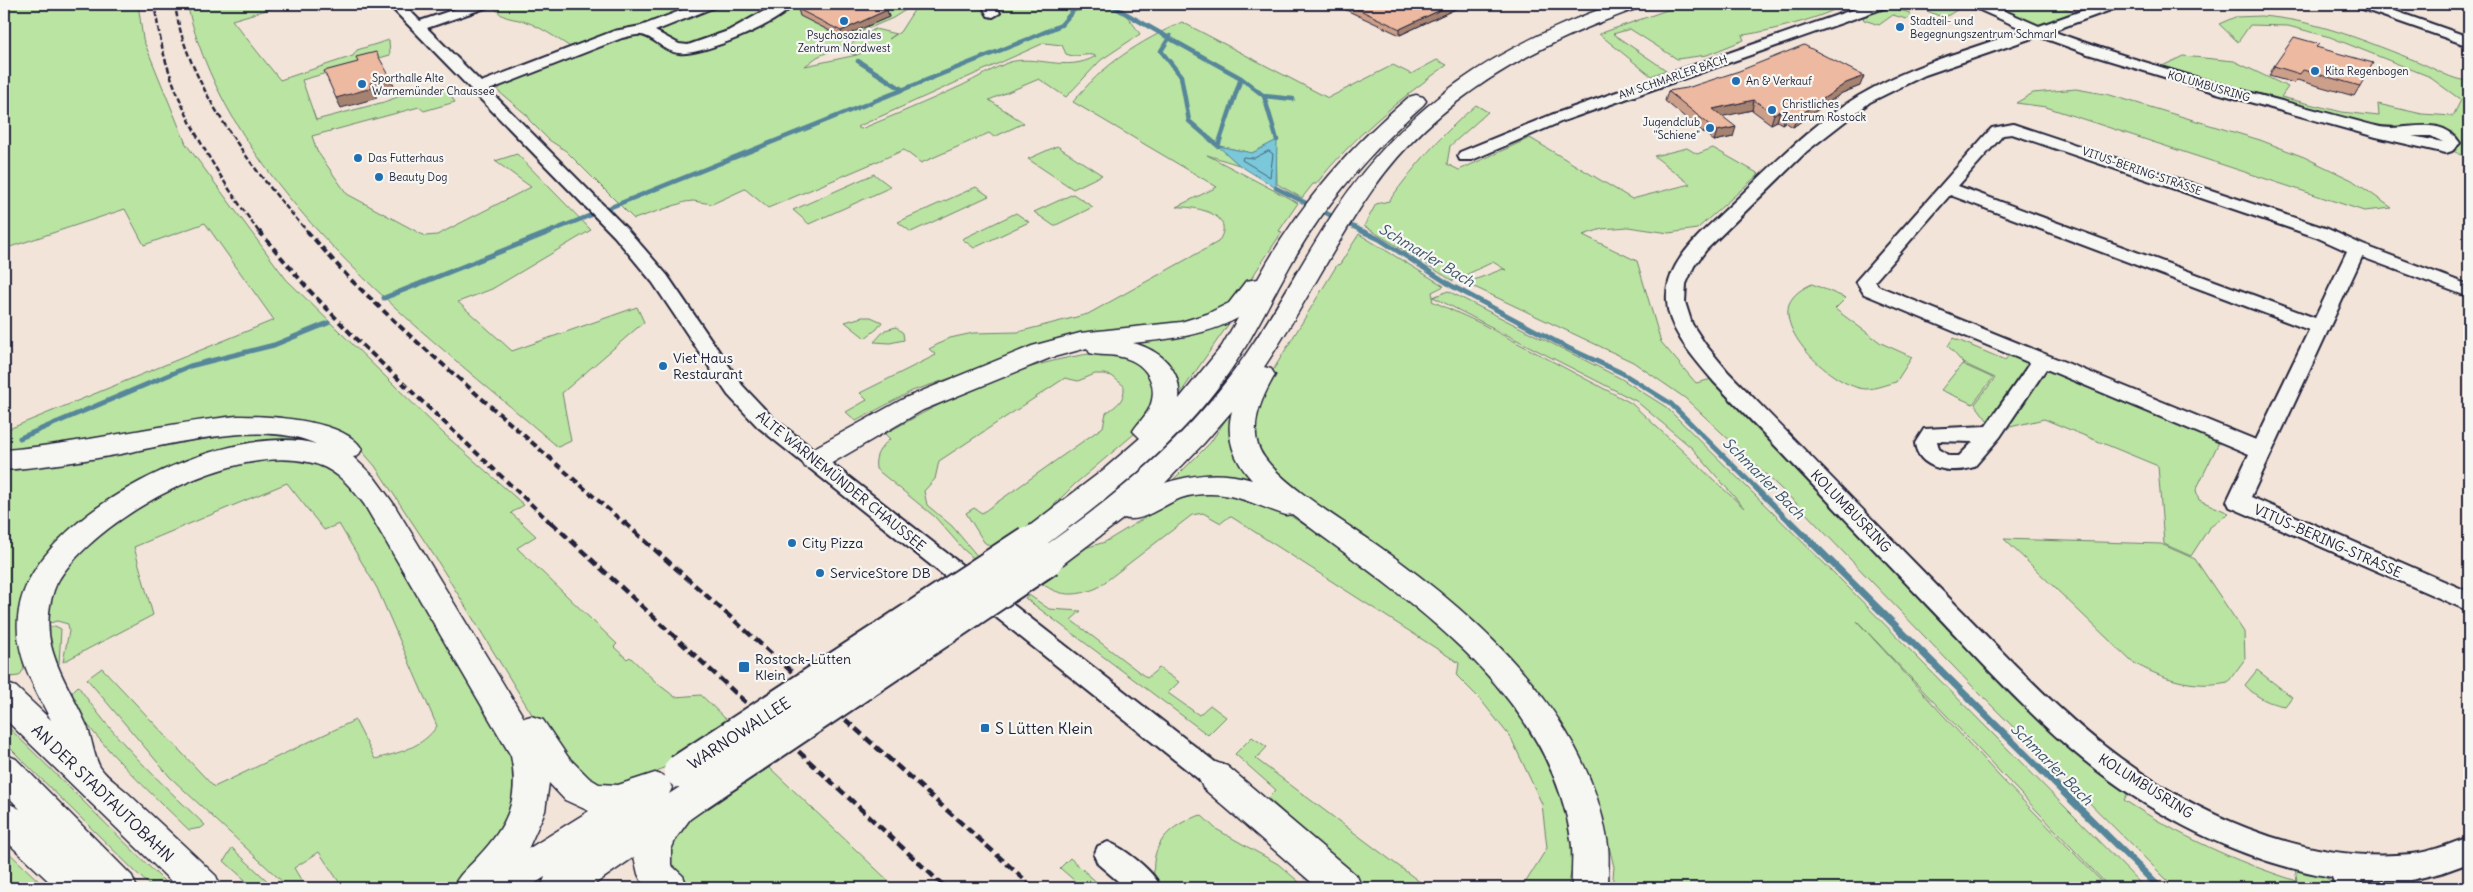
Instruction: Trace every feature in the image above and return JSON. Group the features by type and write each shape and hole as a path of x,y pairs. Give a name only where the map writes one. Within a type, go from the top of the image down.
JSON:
{"highway":[{"path":"1038,551 1083,503 1141,454 1190,405 1231,351 1304,225 1348,165 1365,147 1430,90 1513,40 1598,4"},
{"path":"1075,541 1153,478 1193,441 1241,381 1265,346 1347,212 1389,153 1426,116 1466,84 1546,38 1632,4"},
{"path":"815,460 914,404 1041,352 1080,341 1182,330 1216,320 1238,308 1247,299 1268,266 1288,250"},
{"path":"1265,346 1268,364 1244,410 1243,440 1252,460 1268,479 1322,523 1412,584 1451,616 1524,701 1559,752 1576,789 1590,841 1592,864 1590,888"},
{"path":"1019,362 1081,349 1102,347 1119,349 1152,362 1165,378 1168,389 1167,402 1162,413 1125,452 1092,481 1083,503"},
{"path":"4,460 45,456 236,426 286,427 309,432 340,444 355,454 368,468 391,502 555,769 570,784 598,799 617,800 678,784"},
{"path":"86,775 66,717 50,691 34,645 34,612 38,592 51,567 74,540 90,526 130,498 159,483 193,469 252,454 284,451 322,455 334,459 357,475 387,520 527,754 532,770 532,795 526,817 513,842 493,870 471,888"},
{"path":"1075,541 1164,495 1185,486 1210,482 1232,484 1257,490 1322,523"},
{"name":"WARNOWALLEE","path":"497,888 678,784 1038,551 1075,541"},
{"name":"AN DER STADTAUTOBAHN","path":"4,697 203,888"},
{"path":"4,768 117,886"},
{"path":"1216,777 1344,888"},
{"path":"670,888 656,875 652,851 660,832 668,820 678,784"},
{"name":"WARNOWALLEE","path":"559,888 678,784"},
{"path":"4,816 75,882 117,886"}],"street":[{"name":"ALTE WARNEMÜNDER CHAUSSEE","path":"395,4 598,209 660,279 735,390 765,422 1216,777"},
{"path":"417,27 483,4"},
{"path":"478,88 619,34 644,30 710,4"},
{"path":"644,30 679,49 696,49 771,16 786,4"},
{"name":"AM SCHMARLER BACH","path":"1466,156 1557,118 1882,4"},
{"path":"1978,4 2038,31"},
{"name":"KOLUMBUSRING","path":"2114,4 1922,71 1864,99 1808,140 1693,251 1681,272 1674,295 1680,321 1693,344 1721,377 2048,713 2088,749 2135,783 2202,821 2253,843 2346,877 2443,860 2469,850"},
{"path":"2362,4 2469,42"},
{"name":"KOLUMBUSRING","path":"2038,31 2122,60 2382,134"},
{"name":"VITUS-BERING-STRASSE","path":"2262,451 1871,290 1866,281 1867,277 1998,131 2021,130 2322,233 2357,249 2469,291"},
{"path":"1946,188 2320,327"},
{"name":"VITUS-BERING-STRASSE","path":"2357,249 2238,501 2469,602"},
{"path":"1993,431 2042,360"},
{"path":"1108,854 1147,888"}],"green space":[{"path":"4,4 138,4 143,39 186,144 286,279 443,433 524,505 511,513 536,536 517,548 617,644 614,647 627,659 630,657 658,684 675,697 701,695 730,723 650,777 616,787 590,784 549,742 435,557 375,466 361,450 314,428 4,455 4,431 274,320 205,223 144,245 125,209 4,249"},
{"path":"187,4 287,4 232,20 280,80 353,56 357,50 389,40 390,55 302,80 316,120 384,102 411,92 410,87 445,87 455,102 424,111 419,107 312,136 317,151 347,194 425,236 437,235 531,187 495,161 517,154 591,230 492,289 458,302 512,351 637,307 644,322 562,393 571,441 558,447 448,354 391,304 337,251 287,195 244,135 210,72"},
{"path":"496,4 915,4 893,18 844,39 848,43 817,57 805,66 857,55 878,45 854,55 843,49 875,29 896,34 889,39 900,32 918,4 1048,4 1071,11 1079,11 1104,4 1111,5 1123,12 1140,34 1101,60 1066,97 1039,79 989,100 1024,123 994,137 989,133 921,163 904,150 768,208 745,189 712,204 693,201 685,202 634,219 566,151 549,140 529,120 528,116 498,91 500,87 581,54 536,26 504,16 495,8","holes":["1044,43 1062,45 1066,54 1096,56 1085,61 1073,63 1028,60 1007,63 912,108 861,129 857,127"]},
{"path":"1684,4 1842,4 1836,9 1811,19 1742,35 1744,40 1707,55 1677,59 1630,29 1613,34 1666,70 1651,76 1599,34"},
{"path":"1939,4 1949,4 1960,8 1944,18 1927,11"},
{"path":"1982,4 2055,4 2077,13 2037,27"},
{"path":"1890,7 1910,13 1910,16 1906,19 1893,15 1879,25 1864,20 1863,17"},
{"path":"2261,16 2302,22 2342,33 2419,62 2450,76 2469,81 2469,158 2446,148 2154,70 2183,56 2234,61 2288,87 2281,97 2342,112 2379,116 2378,104 2422,114 2453,116 2461,100 2428,76 2330,37 2288,26 2250,25 2238,42 2219,24 2235,17"},
{"path":"1182,22 1328,98 1393,65 1411,74 1437,60 1447,65 1377,120 1345,150 1302,198 1277,184 1276,141 1252,153 1219,146 1239,165 1207,155 1298,203 1279,231 1282,232 1241,294 1220,311 1185,322 1082,334 912,391 856,421 846,412 867,400 860,393 936,355 929,349 950,338 973,333 1018,332 1088,314 1218,242 1223,232 1223,225 1219,218 1203,210 1176,207 1217,187 1073,102 1109,65 1137,46"},
{"path":"2076,89 2110,95 2260,140 2304,157 2352,180 2392,208 2364,211 2046,107 2016,103 2033,93"},
{"path":"1476,105 1488,112 1450,146 1447,164 1459,170 1530,138 1632,199 1690,184 1654,156 1687,148 1697,154 1713,148 1759,174 1697,229 1669,233 1628,227 1602,229 1583,235 1637,261 1661,342 1696,383 1712,379 2037,718 2129,791 2124,800 2186,836 2229,856 2297,881 2295,868 2312,872 2328,879 2336,888 2175,888 1977,691 1796,503 1685,398 1633,362 1466,283 1503,269 1506,270 1493,262 1453,281 1364,226 1376,204 1389,201 1430,150"},
{"path":"1057,146 1102,175 1073,189 1028,159"},
{"path":"874,174 891,187 809,224 793,210"},
{"path":"976,187 989,196 911,232 898,222"},
{"path":"1073,194 1093,207 1054,226 1034,212"},
{"path":"1016,213 1029,222 974,248 962,239"},
{"path":"1359,234 1444,286 1432,292 1433,297 1448,291 1620,378 1666,407 1843,582 2145,888 2110,888 1857,621 1998,775 2108,888 1612,888 1614,867 1599,806 1573,751 1489,640 1460,609 1420,577 1324,514 1260,461 1250,426 1258,395 1337,265 1340,264","holes":["1433,297 1636,401 1692,448 1744,508 1631,403 1480,323 1432,301"]},
{"path":"1812,284 1846,298 1835,309 1881,343 1912,357 1896,382 1870,389 1854,386 1840,380 1812,358 1801,345 1788,317 1789,304 1793,297 1802,289"},
{"path":"862,317 871,317 882,322 877,329 865,338 845,322"},
{"path":"1230,322 1175,401 1176,389 1110,340"},
{"path":"896,327 903,333 904,340 890,343 874,342 885,330"},
{"path":"1953,338 2005,360 2011,353 2220,440 2196,490 2199,500 2229,513 2209,528 2191,556 2164,544 2158,466 2044,419 2006,428 1987,420 1975,404 1995,378 1963,363 1948,346"},
{"path":"1098,353 1125,357 1148,369 1158,396 1140,429 1075,484 1040,519 1019,535 994,550 984,542 966,513 974,508 982,513 1103,427 1106,413 1122,399 1124,386 1112,376 1104,374 1095,374 1078,381 1065,378 939,461 935,479 924,491 927,505 952,526 979,558 976,560 964,550 935,517 876,469 876,460 879,452 890,439 885,434 909,420 961,394 1015,372 1071,357"},
{"path":"1962,364 1993,378 1973,404 1941,390"},
{"path":"1231,412 1230,430 1257,482 1225,475 1203,475 1171,482 1210,443"},
{"path":"250,432 303,439 321,446 281,444 105,505 19,635 24,669 19,676 9,677 4,671 4,467 184,438"},
{"path":"275,458 297,459 330,466 355,484 519,766 520,802 466,880 453,888 340,888 339,882 319,852 294,868 306,888 289,888 170,777 87,679 102,668 214,787 355,720 375,759 410,748 425,739 437,726 377,588 339,524 324,530 287,483 134,547 153,615 63,662 69,631 68,624 57,621 46,624 55,578 88,537 169,485 239,463"},
{"path":"1233,492 1286,513 1389,580 1483,668 1533,734 1554,771 1570,829 1574,858 1568,888 1522,888 1547,848 1542,804 1511,738 1480,699 1457,676 1459,663 1230,516 1221,523 1203,513 1192,515 1097,588 1089,591 1074,594 1060,593 1039,581 1085,548 1105,542 1174,500 1189,494"},
{"path":"2004,539 2161,544 2195,559 2244,632 2245,659 2228,682 2215,684 2178,681 2144,668 2132,662"},
{"path":"1029,595 1049,609 1081,611 1071,620 1147,678 1159,668 1179,682 1168,693 1199,715 1210,705 1226,717 1208,735 1025,598"},
{"path":"55,626 61,629 59,664 54,661 46,628"},
{"path":"2257,670 2292,697 2285,706 2263,699 2245,685"},
{"path":"78,686 122,742 205,825 201,828 189,830 111,753 70,701 73,691"},
{"path":"4,723 171,888 152,888 21,759 4,742"},
{"path":"1252,737 1267,747 1256,759 1428,888 1367,888 1268,798 1276,790 1235,754"},
{"path":"769,767 896,888 689,888 677,881 668,869 668,846 685,823"},
{"path":"1201,815 1216,829 1278,864 1306,888 1164,888 1155,882 1155,858 1163,839 1179,825"},
{"path":"4,848 46,888 4,888"},
{"path":"232,848 275,888 254,888 224,861"},
{"path":"1070,858 1103,888 1083,888 1060,868"}],"water":[{"path":"1277,140 1276,188 1239,165 1218,146 1252,153"}],"building":[{"name":"Psychosoziales Zentrum Nordwest","path":"812,4 874,4 887,10 841,31 798,9"},
{"path":"1347,4 1453,4 1400,29"},
{"path":"2294,37 2319,44 2316,47 2373,63 2360,86 2303,70 2300,74 2274,66"},
{"path":"1804,45 1864,76 1846,83 1797,117 1788,112 1785,114 1780,111 1774,114 1754,100 1713,109 1736,127 1717,131 1668,91 1687,88 1739,71"},
{"name":"Sporthalle Alte Warnemünder Chaussee","path":"376,52 390,77 370,83 372,88 336,98 324,71 358,62 356,57"}],"waterway":[{"name":"Schmarler Bach","path":"1109,4 1169,38"},
{"path":"903,90 1061,25 1073,11"},
{"name":"Schmarler Bach","path":"1169,38 1241,78"},
{"path":"1169,38 1161,51 1181,76 1189,121 1218,146 1241,78"},
{"path":"858,61 903,90"},
{"name":"Schmarler Bach","path":"1241,78 1264,96"},
{"path":"549,232 903,90"},
{"name":"Schmarler Bach","path":"1264,96 1293,99"},
{"name":"Schmarler Bach","path":"1264,96 1277,140"},
{"name":"Schmarler Bach","path":"1276,188 1362,231"},
{"path":"384,298 552,231"},
{"name":"Schmarler Bach","path":"1362,231 1379,239 1452,286 1568,348 1622,373 1670,403 1792,524"},
{"path":"20,438 190,366 274,345 328,323"},
{"name":"Schmarler Bach","path":"1791,522 2160,888"}],"railway":[{"path":"154,4 166,60 185,112 219,174 259,232"},
{"path":"175,4 181,34 193,65 225,126 266,183 308,232"},
{"path":"259,231 309,290 356,339 552,524"},
{"path":"307,231 350,279 407,333 625,524"},
{"path":"551,522 946,888"},
{"path":"624,522 1034,888"}],"place":[{"name":"Psychosoziales Zentrum Nordwest","path":"844,21"},
{"name":"Stadteil- und Begegnungszentrum Schmarl","path":"1900,27"},
{"name":"Kita Regenbogen","path":"2315,71"},
{"name":"An & Verkauf","path":"1736,81"},
{"name":"Sporthalle Alte Warnemünder Chaussee","path":"362,84"},
{"name":"Christliches Zentrum Rostock","path":"1772,110"},
{"name":"Jugendclub \"Schiene\"","path":"1710,128"},
{"name":"Das Futterhaus","path":"358,158"},
{"name":"Beauty Dog","path":"379,177"},
{"name":"Viet Haus Restaurant","path":"663,366"},
{"name":"City Pizza","path":"792,543"},
{"name":"ServiceStore DB","path":"820,573"},
{"name":"Rostock-Lütten Klein","path":"744,667"},
{"name":"S Lütten Klein","path":"985,728"}]}
